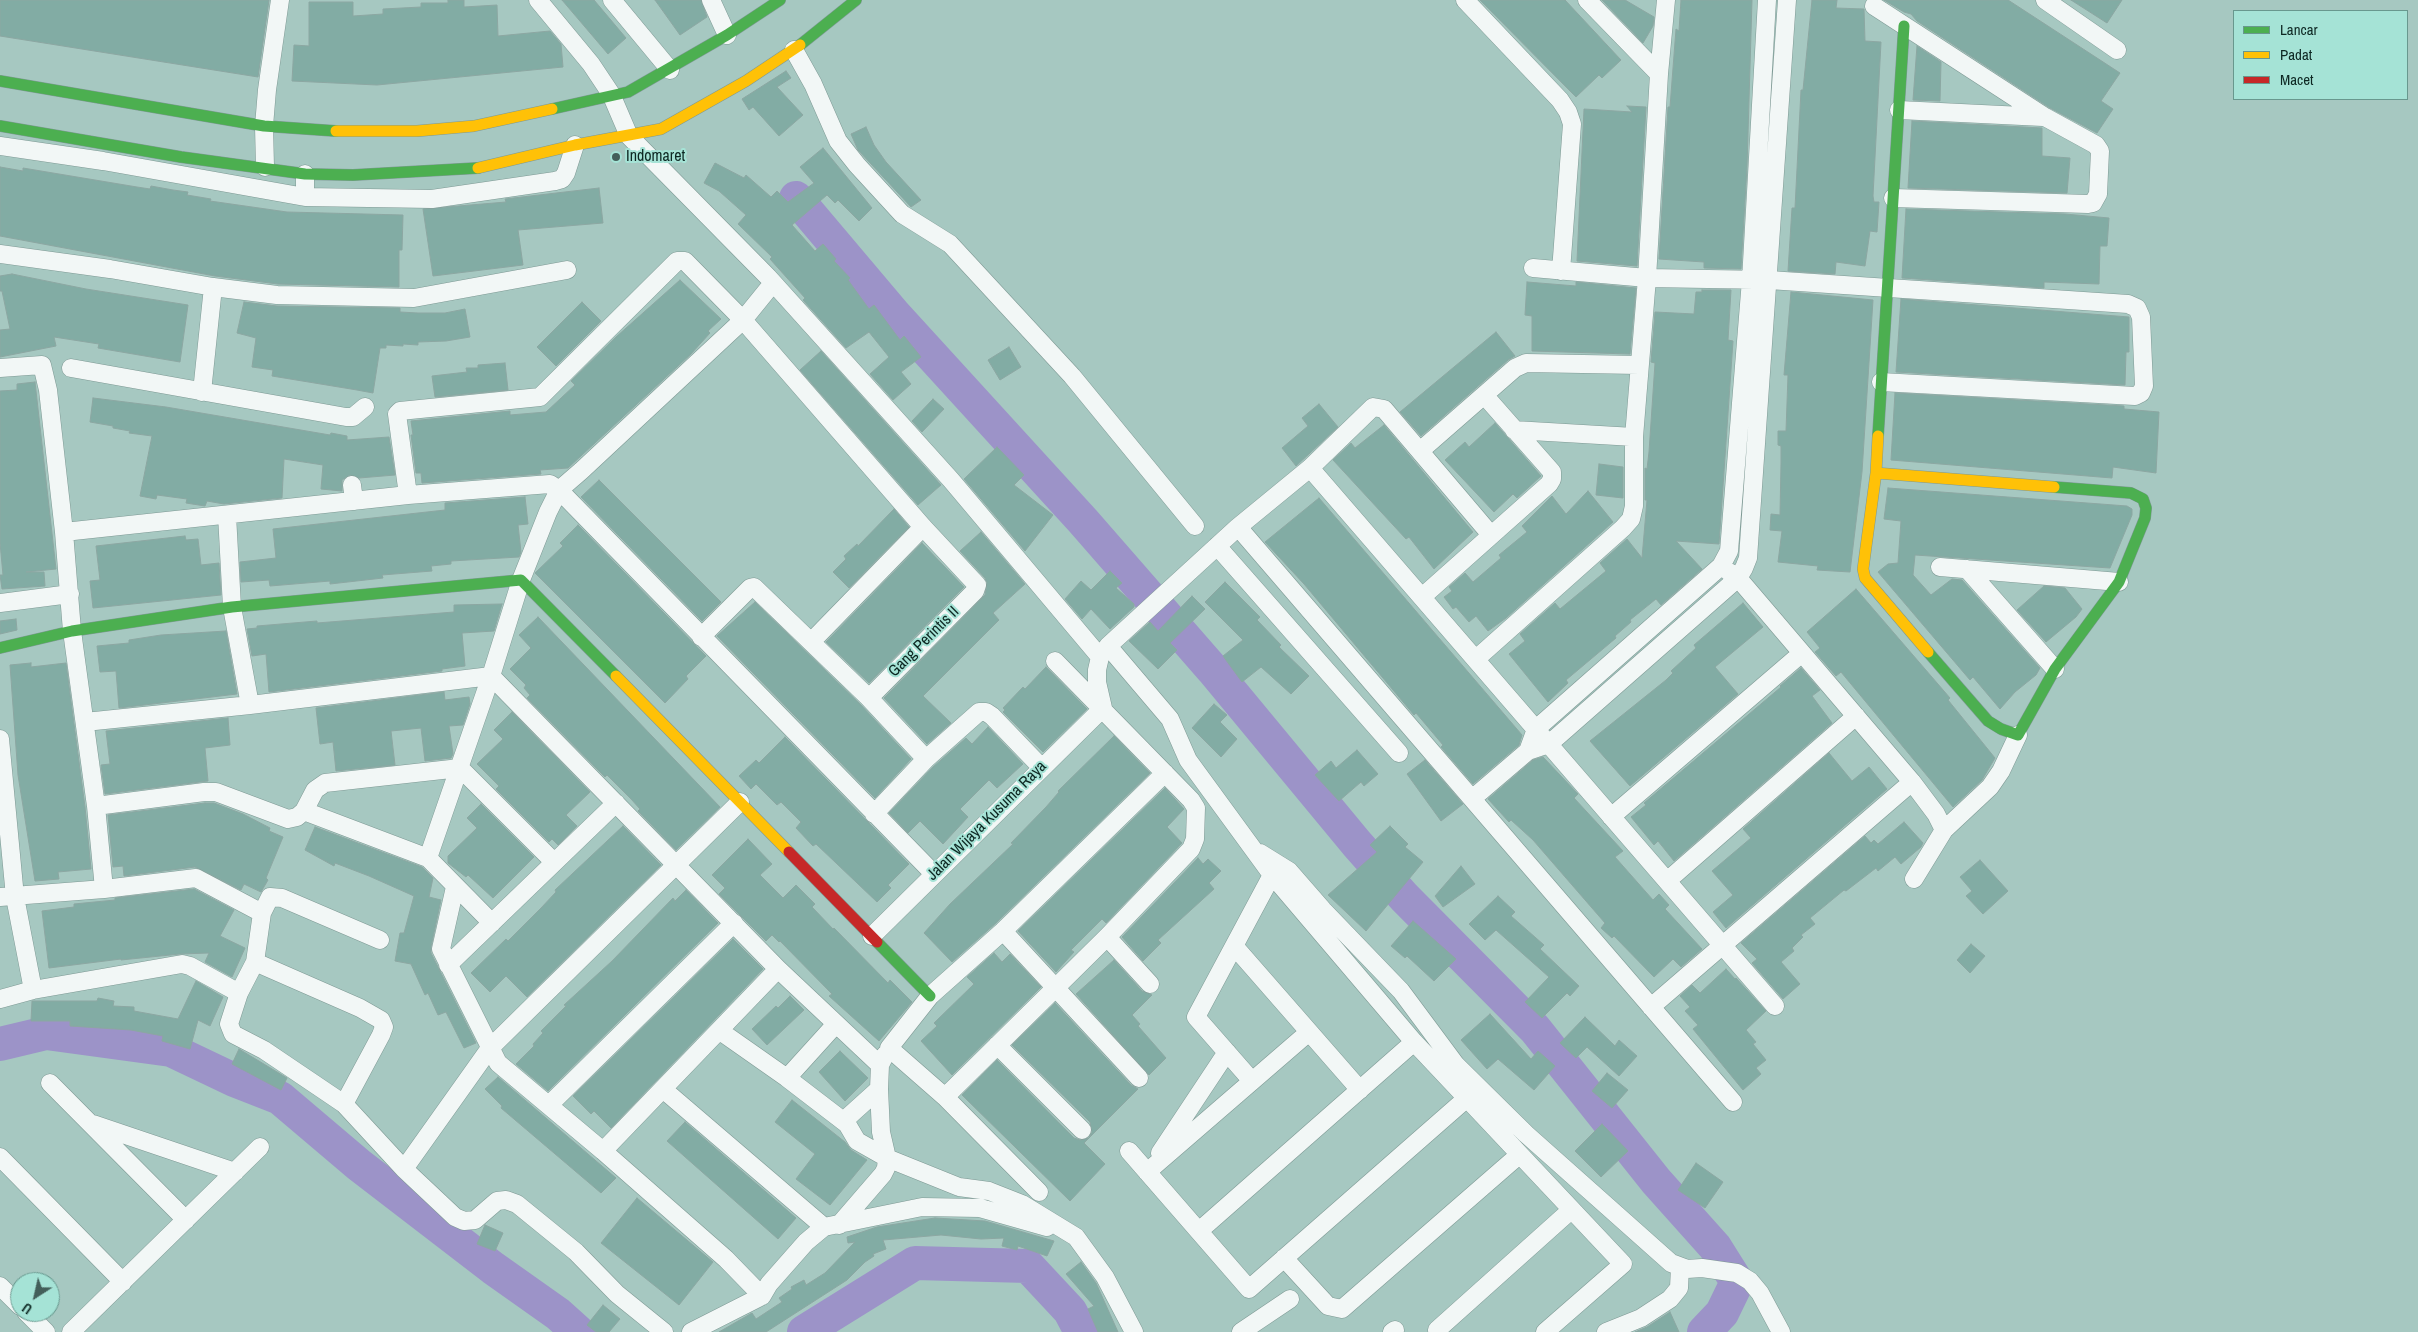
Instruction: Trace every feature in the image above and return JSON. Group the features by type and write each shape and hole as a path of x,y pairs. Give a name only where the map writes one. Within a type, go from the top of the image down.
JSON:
{"street":[{"path":"264,167 264,126 267,90 280,0"},
{"path":"538,0 591,64 611,94 629,136 773,284 1104,652 1170,719 1188,760 1272,875 1414,1042 1468,1098 1519,1156 1623,1264 1546,1332"},
{"path":"612,0 670,70"},
{"path":"711,0 727,35"},
{"path":"0,81 264,126 355,132 417,131 474,126 611,94 628,92 670,70 780,0"},
{"path":"0,126 181,157 305,174 353,175 484,168 575,145 661,129 746,81 794,50 856,0"},
{"path":"1465,0 1560,100 1568,112 1572,124 1561,270"},
{"path":"1587,0 1659,74"},
{"path":"1476,659 1631,519 1634,506 1634,437 1647,278 1659,74 1666,0"},
{"path":"1528,751 1536,729 1720,566 1730,551 1751,280 1767,0"},
{"path":"1473,798 1528,751 1549,744 1738,578 1748,558 1788,0"},
{"path":"2045,0 2117,50"},
{"path":"1874,6 2045,117 2099,148 2098,194 2093,203 1893,198"},
{"path":"1904,26 1886,287 1876,473 1863,569 1865,578 1988,721 2001,729 2018,735"},
{"path":"794,50 814,84 838,141 857,165 902,214 950,244 1072,376 1195,526"},
{"path":"1899,110 2045,117"},
{"path":"0,146 103,161 176,176 305,197 432,199 555,182 562,178 575,145"},
{"path":"176,176 181,157"},
{"path":"483,193 484,168"},
{"path":"305,174 305,197"},
{"path":"0,254 110,269 214,287 277,294 414,298 567,270"},
{"path":"408,495 395,417 400,411 540,398 681,259 742,320 923,527 812,642"},
{"path":"1534,268 1647,278 1769,280 2128,304 2137,308 2141,317 2144,386 2141,394 2135,396 1882,382"},
{"path":"428,858 491,676 521,580 548,512 559,490 742,320 773,284"},
{"path":"202,392 214,287"},
{"path":"1420,451 1515,368 1526,363 1639,366"},
{"path":"0,368 42,364 48,390 64,532 72,631 96,806 104,889"},
{"path":"70,368 346,417 352,417 365,407"},
{"path":"1422,597 1552,479 1552,472 1485,396"},
{"path":"1103,708 1097,682 1104,652 1238,527 1310,468 1373,407 1384,409 1491,534"},
{"path":"1514,430 1634,437"},
{"path":"1310,468 1776,1006"},
{"path":"1876,473 2130,493 2143,498 2146,508 2145,518 2119,582 2055,669 2018,735 2001,772 1990,788 1944,830 1914,879"},
{"path":"64,532 226,515 353,493 408,495 546,483 559,490 934,874"},
{"path":"226,515 232,607 250,705"},
{"name":"Gang Perintis II","path":"869,698 975,591 977,585 923,527"},
{"path":"1238,527 1733,1102"},
{"path":"1217,546 1399,753"},
{"path":"1720,566 1738,578 1856,716 1912,782 1936,814 1944,830"},
{"path":"1940,567 2119,582"},
{"path":"1967,569 2055,669"},
{"path":"0,648 72,631 232,607 521,580"},
{"path":"521,580 930,996"},
{"path":"702,637 754,586 869,698 926,759"},
{"path":"0,603 70,594"},
{"path":"1611,817 1802,653"},
{"path":"945,1097 1107,937 1192,849 1195,839 1196,808 1191,800 1055,660"},
{"path":"85,722 250,705 491,676"},
{"path":"491,676 778,969 835,1025 880,1065"},
{"name":"Jalan Wijaya Kusuma Raya","path":"872,936 1041,767 1103,708"},
{"path":"874,814 926,759 978,712 986,712 1041,767"},
{"path":"1667,881 1856,716"},
{"path":"0,739 8,897 33,990"},
{"path":"96,806 216,792 288,819 297,817 304,811 315,790 325,783 460,768"},
{"path":"460,768 554,862"},
{"path":"691,1332 762,1296 769,1284 806,1242 831,1226 883,1174 887,1158 881,1132 880,1065 889,1048 930,996 1003,931 1165,773"},
{"path":"1651,1007 1912,782"},
{"path":"404,1169 490,1048 740,802"},
{"path":"448,965 616,803"},
{"path":"304,811 428,858 492,922"},
{"path":"1256,851 1289,871 1323,910 1401,991 1456,1066 1526,1134 1671,1263 1680,1267 1737,1273 1750,1281 1760,1293 1781,1332"},
{"path":"1252,1081 1196,1017 1272,875"},
{"path":"8,897 104,889 196,878 262,913"},
{"path":"455,887 441,949 498,1063 603,1151 726,1259 762,1296"},
{"path":"380,940 273,896 267,901 262,913 255,962 239,993 229,1024 233,1034 264,1050 344,1104 404,1169 455,1217 464,1221 475,1220 497,1201 506,1200 516,1204 576,1252 618,1294 664,1332"},
{"path":"549,1105 734,923"},
{"path":"1003,931 1054,989 1139,1078"},
{"path":"1107,937 1150,984"},
{"path":"1235,947 1360,1090"},
{"path":"255,962 360,1008 381,1020 384,1027 381,1035 344,1104"},
{"path":"0,999 33,990 182,964 190,966 239,993"},
{"path":"603,1151 664,1090 778,969"},
{"path":"787,1078 835,1025"},
{"path":"720,1031 787,1078 847,1124 856,1141 887,1158 959,1187 989,1191 1022,1204 1076,1237 1105,1277 1134,1332"},
{"path":"1148,1172 1309,1032"},
{"path":"1199,1231 1414,1042"},
{"path":"997,1045 1082,1130"},
{"path":"889,1048 945,1097 1039,1192"},
{"path":"1148,1172 1227,1052"},
{"path":"50,1083 186,1220"},
{"path":"847,1124 848,1117 879,1089"},
{"path":"664,1090 831,1226"},
{"path":"1129,1151 1249,1288 1468,1098"},
{"path":"89,1122 235,1172"},
{"path":"71,1332 260,1147"},
{"path":"1284,1258 1328,1306 1342,1309 1519,1156"},
{"path":"0,1157 123,1282"},
{"path":"831,1226 922,1207 980,1208 1076,1237"},
{"path":"1437,1330 1571,1210"},
{"path":"1606,1332 1641,1318 1670,1299 1679,1288 1680,1267"},
{"path":"0,1286 10,1296"},
{"path":"1241,1332 1290,1299"},
{"path":"36,1322 46,1332"}],"building":[{"path":"0,0 269,0 258,77 0,36"},
{"path":"448,0 464,0 464,7 497,5 498,36 550,31 561,44 563,67 377,85 292,81 294,45 309,46 309,2 353,2 353,16 383,14 383,9 421,7 421,3 448,3"},
{"path":"562,0 594,0 626,38 608,54"},
{"path":"655,0 701,0 707,17 680,35"},
{"path":"1480,0 1565,0 1621,60 1602,78 1599,75 1576,97"},
{"path":"1602,0 1625,0 1654,17 1653,26 1643,43"},
{"path":"1681,0 1752,0 1747,167 1741,269 1704,268 1704,262 1659,259 1668,107 1670,107 1676,29 1679,31"},
{"path":"1812,0 1837,0 1836,8 1864,9 1865,41 1881,42 1873,196 1874,202 1879,202 1877,232 1870,231 1865,266 1836,262 1835,274 1788,271 1792,208 1795,208 1801,90 1803,90"},
{"path":"1884,0 2008,0 2120,73 2101,101 2113,109 2097,133 2050,108 1917,21 1911,14"},
{"path":"2071,0 2122,0 2107,23"},
{"path":"1917,46 1941,62 1940,101 1913,100"},
{"path":"786,71 791,78 777,87 803,115 779,136 753,107 749,110 742,99"},
{"path":"1627,106 1646,107 1637,266 1577,261 1584,109 1632,112"},
{"path":"1912,121 2042,128 2042,156 2070,158 2067,193 1908,188"},
{"path":"866,127 874,145 886,162 921,200 911,207 858,150 851,134"},
{"path":"823,148 872,208 859,221 838,200 835,203 827,195 792,225 815,251 823,244 836,259 834,261 850,278 848,280 869,309 874,305 900,340 904,336 921,357 901,372 911,384 893,400 870,374 889,357 869,332 846,348 803,300 805,298 770,259 772,257 738,224 746,215 719,191 704,183 715,163 744,178 746,175 771,197 777,191 788,202 814,183 800,167"},
{"path":"0,167 23,171 23,168 150,189 151,186 188,192 187,195 211,199 210,201 287,212 403,215 402,250 399,250 399,287 278,284 215,276 0,236"},
{"path":"599,188 603,223 518,230 523,265 433,276 423,209 506,202 505,199"},
{"path":"1906,209 2065,214 2109,218 2107,246 2100,246 2099,284 2044,282 2044,288 1902,278"},
{"path":"12,274 86,289 188,305 180,362 98,348 99,344 54,337 56,346 0,357 0,330 10,329 2,291 0,291 0,276"},
{"path":"680,280 721,319 708,331 710,333 691,354 568,468 540,470 541,474 422,483 421,473 416,473 411,421 510,411 510,415 546,412 575,385 571,381 616,337"},
{"path":"1527,282 1576,286 1576,282 1636,288 1630,354 1532,351 1532,316 1525,315"},
{"path":"1702,290 1731,290 1728,340 1733,341 1719,544 1676,541 1702,569 1661,605 1656,599 1630,620 1631,622 1615,636 1616,638 1566,680 1568,683 1548,702 1509,654 1525,641 1520,634 1555,603 1560,609 1606,571 1600,563 1627,539 1642,558 1647,500 1645,500 1645,468 1647,469 1649,452 1655,363 1651,362 1655,312 1694,314 1696,292 1702,292"},
{"path":"1791,292 1873,300 1862,472 1850,572 1817,570 1818,566 1778,562 1782,531 1770,530 1771,514 1780,515 1781,446 1778,445 1778,431 1786,431 1788,375 1784,375"},
{"path":"1901,299 2129,317 2129,352 2126,352 2125,385 1896,372"},
{"path":"244,302 277,306 400,308 400,312 418,313 445,313 465,309 470,337 446,341 418,342 418,345 386,345 386,348 380,348 373,393 272,376 273,370 252,367 256,338 237,333"},
{"path":"582,302 601,321 556,366 537,347"},
{"path":"1496,332 1515,356 1421,436 1400,412"},
{"path":"1009,347 1021,367 1000,380 988,360"},
{"path":"821,351 941,485 918,505 800,370"},
{"path":"505,363 508,390 435,397 432,376 467,372 466,368 478,368 478,365"},
{"path":"35,382 56,569 26,572 44,572 45,586 2,589 0,575 3,575 0,543 0,391 17,390 17,384"},
{"path":"1895,393 2124,406 2124,409 2159,412 2156,473 2113,467 2112,478 1891,460"},
{"path":"93,398 166,407 330,435 331,433 347,436 347,440 389,437 395,475 359,478 350,475 342,480 342,491 321,489 323,465 284,459 282,498 224,504 207,501 205,506 186,503 187,499 157,495 156,499 140,496 152,436 129,433 130,431 113,428 113,426 90,422"},
{"path":"933,399 944,409 922,432 912,421"},
{"path":"1319,404 1338,427 1296,466 1282,448 1308,426 1302,418"},
{"path":"1495,423 1541,476 1517,498 1513,494 1494,512 1445,460 1465,442 1469,447"},
{"path":"1384,425 1473,532 1434,569 1409,537 1406,539 1333,460 1351,443 1355,448"},
{"path":"997,447 1024,475 1014,485 1053,515 1025,551 964,479"},
{"path":"1599,464 1623,467 1623,498 1596,495"},
{"path":"599,480 721,602 702,621 581,497"},
{"path":"1888,488 2127,506 2132,509 2132,515 2110,568 1915,555 1913,575 1931,595 1952,579 1962,580 2040,668 2036,675 2015,692 2000,709 1973,677 1970,680 1878,572 1888,564 1898,563 1901,521 1884,519"},
{"path":"1588,491 1613,522 1506,618 1488,631 1476,616 1469,622 1456,607 1453,609 1444,597 1452,591 1449,587 1465,573 1473,582 1501,558 1499,555 1527,532 1522,526 1552,496 1566,514"},
{"path":"525,497 528,524 518,525 521,552 519,557 451,561 451,564 431,566 432,571 382,575 383,578 330,584 330,581 270,586 269,580 241,582 240,562 276,558 273,529 445,510 445,503"},
{"path":"1319,498 1522,735 1519,745 1473,784 1441,747 1443,745 1416,713 1414,715 1304,584 1265,542"},
{"path":"894,509 909,527 849,588 833,572 846,559 844,556 857,544 858,546"},
{"path":"578,525 706,656 686,676 688,679 665,703 535,573 563,546 560,543"},
{"path":"981,532 1025,584 993,613 999,620 923,696 951,723 927,744 884,698 985,595 987,583 985,578 960,551"},
{"path":"185,536 186,540 198,539 201,565 219,563 221,595 93,608 90,581 100,580 96,546"},
{"path":"922,543 964,587 869,683 826,642"},
{"path":"1110,571 1122,583 1116,588 1134,604 1134,607 1110,629 1091,609 1082,619 1065,599 1081,581 1091,590"},
{"path":"1225,582 1260,617 1257,620 1281,645 1279,647 1309,676 1291,694 1261,667 1242,682 1223,656 1243,640 1205,602"},
{"path":"2044,586 2065,588 2082,609 2076,617 2046,642 2017,610"},
{"path":"1856,589 1950,698 1948,700 1995,758 1982,780 1953,807 1841,672 1836,676 1815,652 1820,648 1807,632"},
{"path":"1192,596 1205,609 1170,643 1177,650 1158,669 1129,641 1150,622 1158,631"},
{"path":"755,602 861,705 911,759 875,798 717,636"},
{"path":"1743,603 1763,627 1715,667 1738,694 1630,786 1590,741 1666,680 1673,673 1671,671 1696,648 1694,645"},
{"path":"502,604 494,631 462,633 465,666 442,669 442,671 269,692 266,654 252,656 247,629 257,628 257,626 317,621 317,623 454,612 454,605"},
{"path":"538,617 720,807 676,850 638,811 640,809 631,799 607,775 605,777 527,698 530,695 524,688 526,685 510,669 531,648 519,635"},
{"path":"16,619 17,630 0,634 0,621"},
{"path":"226,631 237,694 119,708 116,671 100,672 97,646 129,643 129,640 161,635"},
{"path":"31,663 31,667 66,663 85,807 91,869 58,872 59,879 35,881 18,775 10,665"},
{"path":"1046,667 1087,709 1043,752 1003,712 1005,710 1003,708"},
{"path":"1801,668 1820,690 1812,696 1832,723 1674,861 1658,841 1654,845 1631,817 1646,805 1644,803"},
{"path":"444,692 445,700 469,697 470,704 463,725 449,726 453,754 451,758 425,761 421,728 391,731 395,765 336,771 333,742 320,744 316,708"},
{"path":"1214,704 1227,715 1220,722 1237,739 1221,757 1192,728"},
{"path":"512,712 590,792 566,815 577,826 558,845 552,839 549,842 496,789 499,786 477,764 503,739 494,730"},
{"path":"228,718 230,745 205,748 208,781 105,794 101,765 110,764 106,731"},
{"path":"988,727 1023,764 997,788 989,780 960,809 968,817 943,844 920,821 908,833 889,813 933,767 966,738 972,744"},
{"path":"1114,736 1150,773 996,923 952,962 924,933 950,904 1013,844 1011,843 1046,807 1058,791"},
{"path":"785,737 909,864 888,885 891,888 877,902 816,844 813,846 796,828 801,822 781,802 777,805 756,784 751,789 739,776 756,760 759,763"},
{"path":"1357,750 1378,774 1364,786 1361,782 1339,801 1315,775 1331,761 1336,768"},
{"path":"1829,753 1852,781 1869,767 1887,789 1726,928 1713,912 1733,895 1712,871 1751,838 1743,829"},
{"path":"1543,757 1578,794 1574,798 1623,851 1615,857 1653,900 1659,894 1669,905 1665,909 1702,949 1681,967 1673,959 1654,977 1614,936 1612,938 1601,928 1605,923 1533,840 1511,820 1509,822 1488,799 1533,760"},
{"path":"1425,760 1463,804 1441,821 1407,774"},
{"path":"1165,788 1184,809 1167,827 1182,843 1106,923 1102,919 1071,950 1074,952 1056,972 1018,931"},
{"path":"214,803 243,814 270,828 269,831 283,837 266,878 268,880 261,892 244,884 241,890 195,867 124,876 123,866 113,867 108,815"},
{"path":"481,804 534,857 493,898 468,875 466,877 448,863 448,856 477,828 467,818"},
{"path":"1904,822 1923,843 1921,847 1901,864 1895,857 1878,871 1876,868 1846,891 1844,890 1810,918 1815,924 1801,935 1803,937 1792,948 1794,951 1781,962 1800,984 1783,999 1752,963 1757,959 1741,943 1865,836 1871,843 1874,840 1878,844"},
{"path":"623,826 661,865 527,997 506,976 490,992 471,973 506,939 508,941 556,892 555,890"},
{"path":"1390,826 1408,844 1405,847 1423,862 1366,931 1328,895 1377,852 1370,845"},
{"path":"315,827 422,867 433,878 429,897 441,900 431,953 476,1043 464,1048 446,1012 438,1015 428,993 425,995 411,964 395,961 400,933 404,933 414,896 335,863 334,866 305,850"},
{"path":"748,839 772,864 760,875 783,898 796,885 815,904 812,907 833,929 888,983 890,980 912,1002 879,1041 829,996 832,994 780,941 772,935 766,941 719,894 725,888 712,875"},
{"path":"1198,858 1203,864 1208,859 1221,871 1209,883 1214,889 1158,940 1161,943 1143,961 1122,937"},
{"path":"1980,860 2008,891 1983,914 1966,896 1972,891 1960,877"},
{"path":"1461,866 1475,884 1443,907 1435,896"},
{"path":"194,889 234,910 220,936 245,948 232,977 205,962 209,953 121,959 49,968 42,911 74,907 74,904 115,900 115,898"},
{"path":"686,890 718,923 548,1091 516,1064 534,1046 533,1044 543,1033 541,1031 566,1006 564,1005 612,961 673,898 675,901"},
{"path":"1498,896 1515,912 1511,916 1544,945 1540,949 1579,986 1570,996 1567,993 1542,1018 1525,1002 1549,977 1496,930 1485,940 1469,924"},
{"path":"1413,921 1456,959 1434,981 1407,956 1405,958 1391,946"},
{"path":"733,939 763,969 611,1128 594,1111 591,1114 573,1096"},
{"path":"1971,944 1985,956 1970,973 1957,960"},
{"path":"994,953 1002,962 1010,954 1041,987 952,1075 921,1041 937,1026 934,1023 974,984 967,977"},
{"path":"1114,960 1142,991 1152,995 1132,1015 1140,1024 1138,1026 1166,1058 1149,1075 1076,994"},
{"path":"1726,969 1766,1011 1746,1030 1756,1042 1753,1044 1766,1060 1756,1068 1761,1074 1743,1090 1693,1029 1698,1025 1685,1011 1690,1007 1680,996 1692,985 1700,993"},
{"path":"196,981 223,997 210,1026 198,1020 190,1049 162,1041 163,1036 131,1030 70,1026 70,1021 31,1021 32,1001 97,1001 98,998 114,1001 113,1006 134,1007 134,1011 178,1019"},
{"path":"790,996 804,1010 767,1045 752,1029 776,1006 778,1008"},
{"path":"1055,1003 1131,1085 1138,1089 1089,1138 1092,1132 1090,1122 1012,1045"},
{"path":"1490,1014 1531,1059 1538,1051 1555,1066 1534,1090 1498,1059 1487,1069 1461,1040"},
{"path":"1585,1017 1615,1046 1619,1040 1637,1056 1619,1076 1587,1047 1576,1058 1560,1043"},
{"path":"239,1049 287,1078 281,1090 232,1064"},
{"path":"840,1051 868,1078 845,1101 819,1072"},
{"path":"997,1060 1074,1138 1080,1140 1089,1138 1084,1143 1105,1164 1070,1201 962,1095"},
{"path":"1607,1073 1628,1090 1612,1108 1592,1091"},
{"path":"498,1077 616,1178 601,1193 501,1108 502,1106 485,1089"},
{"path":"792,1100 845,1142 851,1150 867,1160 830,1205 796,1179 815,1154 775,1122"},
{"path":"685,1122 796,1218 778,1239 667,1141"},
{"path":"1602,1124 1628,1151 1601,1177 1575,1151"},
{"path":"1696,1163 1723,1182 1705,1208 1678,1190"},
{"path":"637,1198 713,1262 679,1305 601,1243"},
{"path":"935,1218 985,1221 1054,1241 1047,1256 1018,1246 1017,1250 1002,1246 1004,1238 981,1239 941,1235 883,1240 886,1249 873,1254 874,1256 847,1280 766,1332 719,1332 752,1313 756,1319 782,1302 779,1298 792,1289 791,1287 804,1280 806,1285 825,1273 855,1242 848,1243 847,1237 877,1227"},
{"path":"485,1225 503,1233 495,1251 477,1244"},
{"path":"1081,1262 1096,1283 1118,1332 1098,1332 1088,1309 1094,1306 1066,1274"},
{"path":"603,1305 620,1319 609,1332 596,1332 587,1325"},
{"path":"1670,1312 1679,1332 1635,1332 1647,1327"}],"waterway":[{"path":"796,198 894,314 1083,521 1213,670 1357,844 1404,897 1535,1029 1656,1181 1715,1247 1737,1282 1722,1313 1704,1332"},
{"path":"0,1044 46,1033 171,1050 234,1080 280,1098 359,1165 493,1268 558,1314 578,1332"},
{"path":"804,1332 915,1263 1028,1266 1070,1311 1081,1332"}],"traffic: fast":[{"path":"552,109 628,92 727,35 780,0"},
{"path":"800,45 856,0"},
{"path":"1878,436 1904,26"},
{"path":"0,81 264,126 336,131"},
{"path":"0,126 181,157 305,174 353,175 478,168"},
{"path":"1928,652 1988,721 2001,729 2018,735 2055,669 2119,582 2145,518 2146,508 2143,499 2131,493 2054,487"},
{"path":"0,648 72,631 232,607 521,580 616,676"},
{"path":"877,942 930,996"}],"traffic: slow":[{"path":"478,168 575,145 661,129 746,81 800,45"},
{"path":"336,131 417,131 474,126 552,109"},
{"path":"1878,436 1876,473 1863,569 1865,578 1928,652"},
{"path":"1876,473 2054,487"},
{"path":"616,676 789,852"}],"traffic: jam":[{"path":"789,852 877,942"}],"place":[{"name":"Indomaret","path":"616,157"}]}
